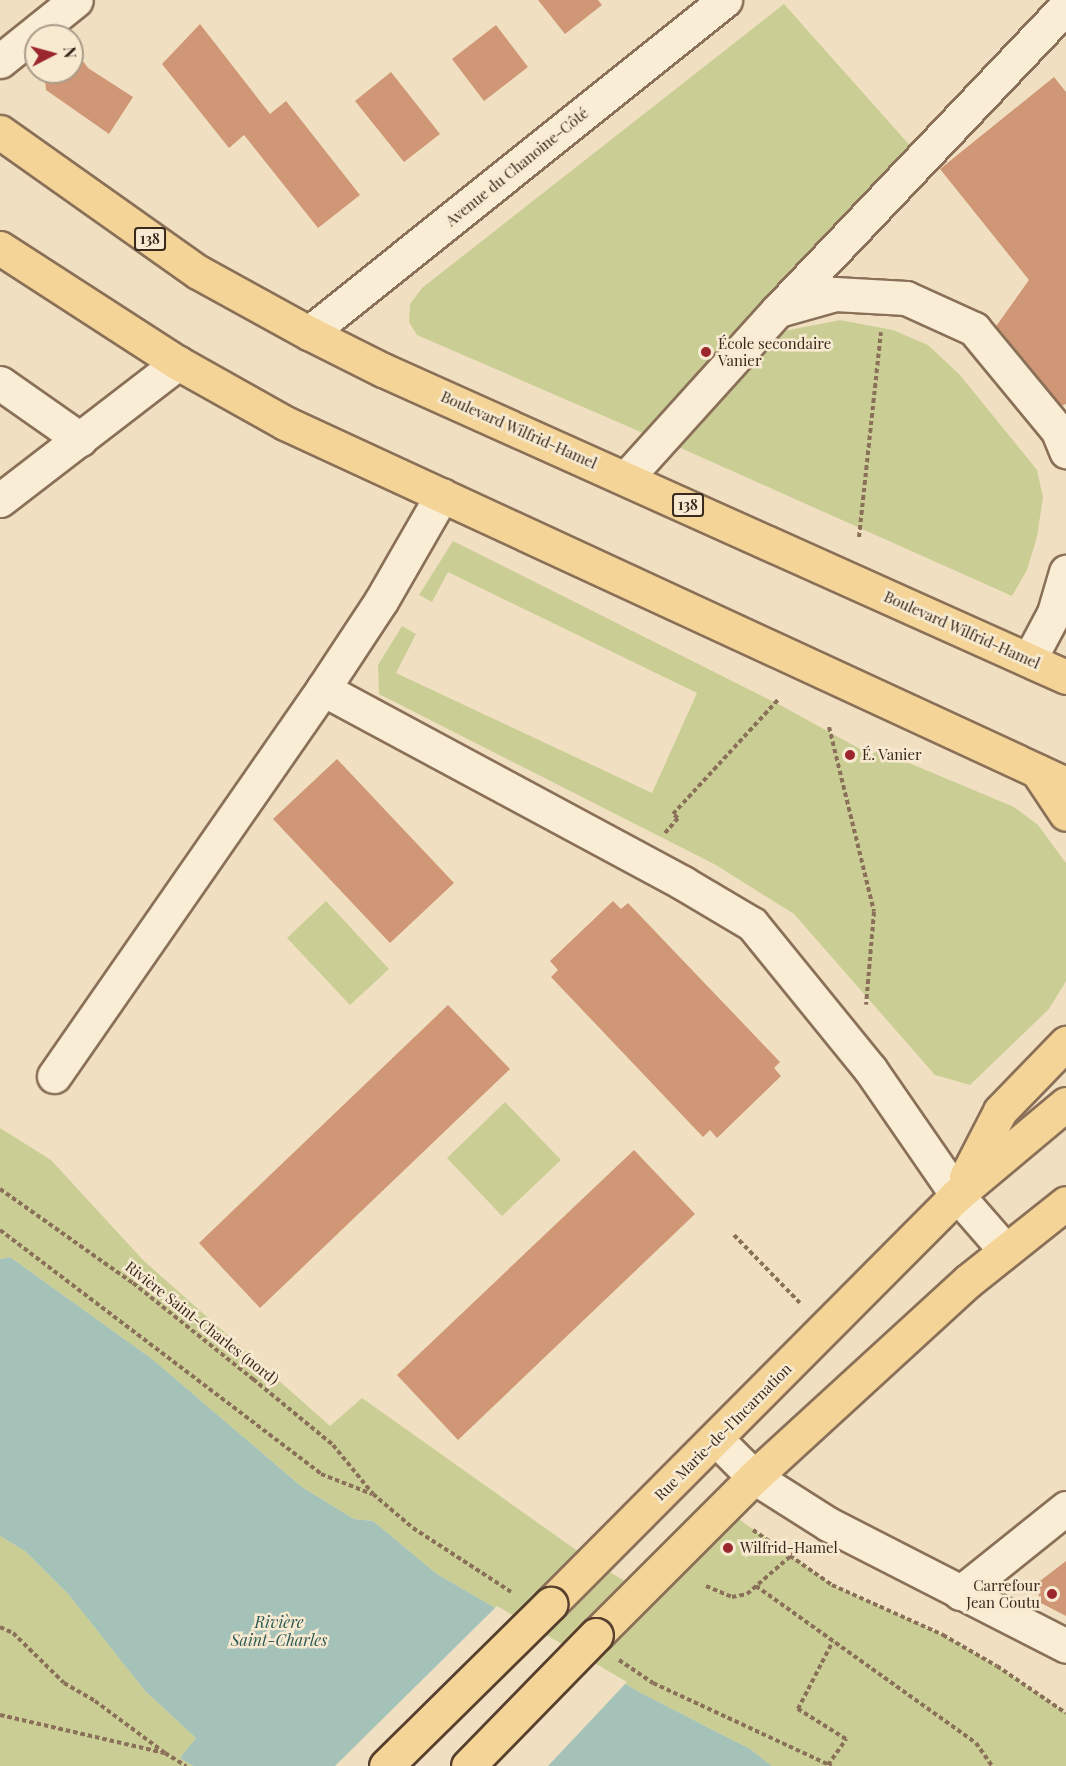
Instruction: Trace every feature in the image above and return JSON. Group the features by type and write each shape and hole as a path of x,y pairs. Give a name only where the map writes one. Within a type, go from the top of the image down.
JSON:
{"main road":[{"name":"Boulevard Wilfrid-Hamel","path":"0,132 198,272 309,333 394,375 627,477 1066,677"},
{"path":"0,248 178,363 285,423 1052,778 1066,814"},
{"path":"957,1195 1000,1111 1066,1043"},
{"name":"Rue Marie-de-l'Incarnation","path":"386,1766 717,1440 957,1195 1066,1104"},
{"path":"468,1766 754,1477 1005,1250 1066,1203"}],"street":[{"path":"0,61 76,0"},
{"name":"Avenue du Chanoine-Côté","path":"309,333 725,0"},
{"path":"627,477 778,310 1066,6"},
{"path":"778,310 835,294 906,298 974,329 1058,431 1066,451"},
{"path":"0,500 178,363"},
{"path":"0,383 80,439"},
{"path":"54,1076 323,689 381,601 442,495"},
{"path":"1029,660 1054,613 1066,572"},
{"path":"323,689 752,924 862,1058 957,1195 1005,1250"},
{"path":"717,1440 754,1477 828,1524 1066,1646"},
{"path":"960,1593 1066,1508"}],"path":[{"path":"859,537 884,297"},
{"path":"639,861 678,818 673,814 778,700"},
{"path":"829,727 874,912 862,1058"},
{"name":"Rivière Saint-Charles (nord)","path":"0,1189 133,1283 253,1378 333,1445 373,1494 321,1474 0,1230"},
{"path":"734,1235 825,1329"},
{"path":"723,1508 832,1585 896,1611 998,1666 1066,1713"},
{"path":"706,1586 732,1597 747,1593 828,1524"},
{"path":"756,1586 976,1743 992,1766"},
{"path":"0,1627 13,1633 64,1683 186,1766"},
{"path":"828,1765 846,1739 798,1709 833,1641"},
{"path":"0,1715 165,1753"}],"green space":[{"path":"784,4 913,149 643,433 417,335 409,322 410,304 422,288"},
{"path":"840,320 893,330 928,345 960,375 1037,470 1043,497 1037,537 1027,570 1012,596 674,445 779,332"},
{"path":"453,541 780,705 871,755 878,750 1014,807 1038,825 1066,863 1066,981 1049,1009 970,1085 935,1075 794,914 716,865 379,694 378,665 402,626 416,634 396,673 652,793 697,693 448,572 432,602 419,595"},
{"path":"326,901 389,969 350,1005 287,938"},
{"path":"505,1102 561,1160 502,1216 447,1158"},
{"path":"0,1128 51,1160 144,1261 330,1426 362,1398 593,1562 640,1590 723,1508 832,1585 943,1635 997,1666 1066,1713 1066,1766 772,1766 750,1749 641,1693 437,1574 373,1521 354,1519 302,1487 152,1359 10,1257 0,1259"},
{"path":"0,1536 25,1551 69,1595 145,1691 196,1738 180,1758 193,1766 0,1766"}],"water":[{"name":"Rivière Saint-Charles","path":"10,1257 152,1359 302,1487 354,1519 373,1521 437,1574 641,1693 750,1749 772,1766 193,1766 180,1758 196,1738 145,1691 69,1595 25,1551 0,1536 0,1259"}],"pier":[{"path":"497,1606 627,1682 548,1766 335,1766"}],"building":[{"path":"538,0 598,0 602,5 565,34"},
{"path":"200,24 270,114 286,101 360,195 318,228 244,135 229,148 162,64"},
{"path":"496,25 528,67 484,101 452,59"},
{"path":"84,62 88,68 133,97 109,134 46,90 45,84 84,84"},
{"path":"391,72 440,134 404,162 355,101"},
{"path":"1054,77 1066,92 1066,404 1030,420 977,353 1029,280 940,169"},
{"path":"337,759 454,883 390,943 273,819"},
{"path":"613,901 621,909 628,903 780,1062 774,1068 781,1076 717,1138 710,1130 703,1137 551,977 558,970 550,961"},
{"path":"448,1005 510,1069 260,1308 199,1243"},
{"path":"634,1150 695,1214 458,1440 397,1375"},
{"name":"Carrefour Jean Coutu","path":"1066,1561 1066,1616 1041,1603 1036,1584"}],"place":[{"name":"École secondaire Vanier","path":"706,352"},
{"name":"É. Vanier","path":"850,755"},
{"name":"Wilfrid-Hamel","path":"728,1548"},
{"name":"Carrefour Jean Coutu","path":"1052,1594"}]}
